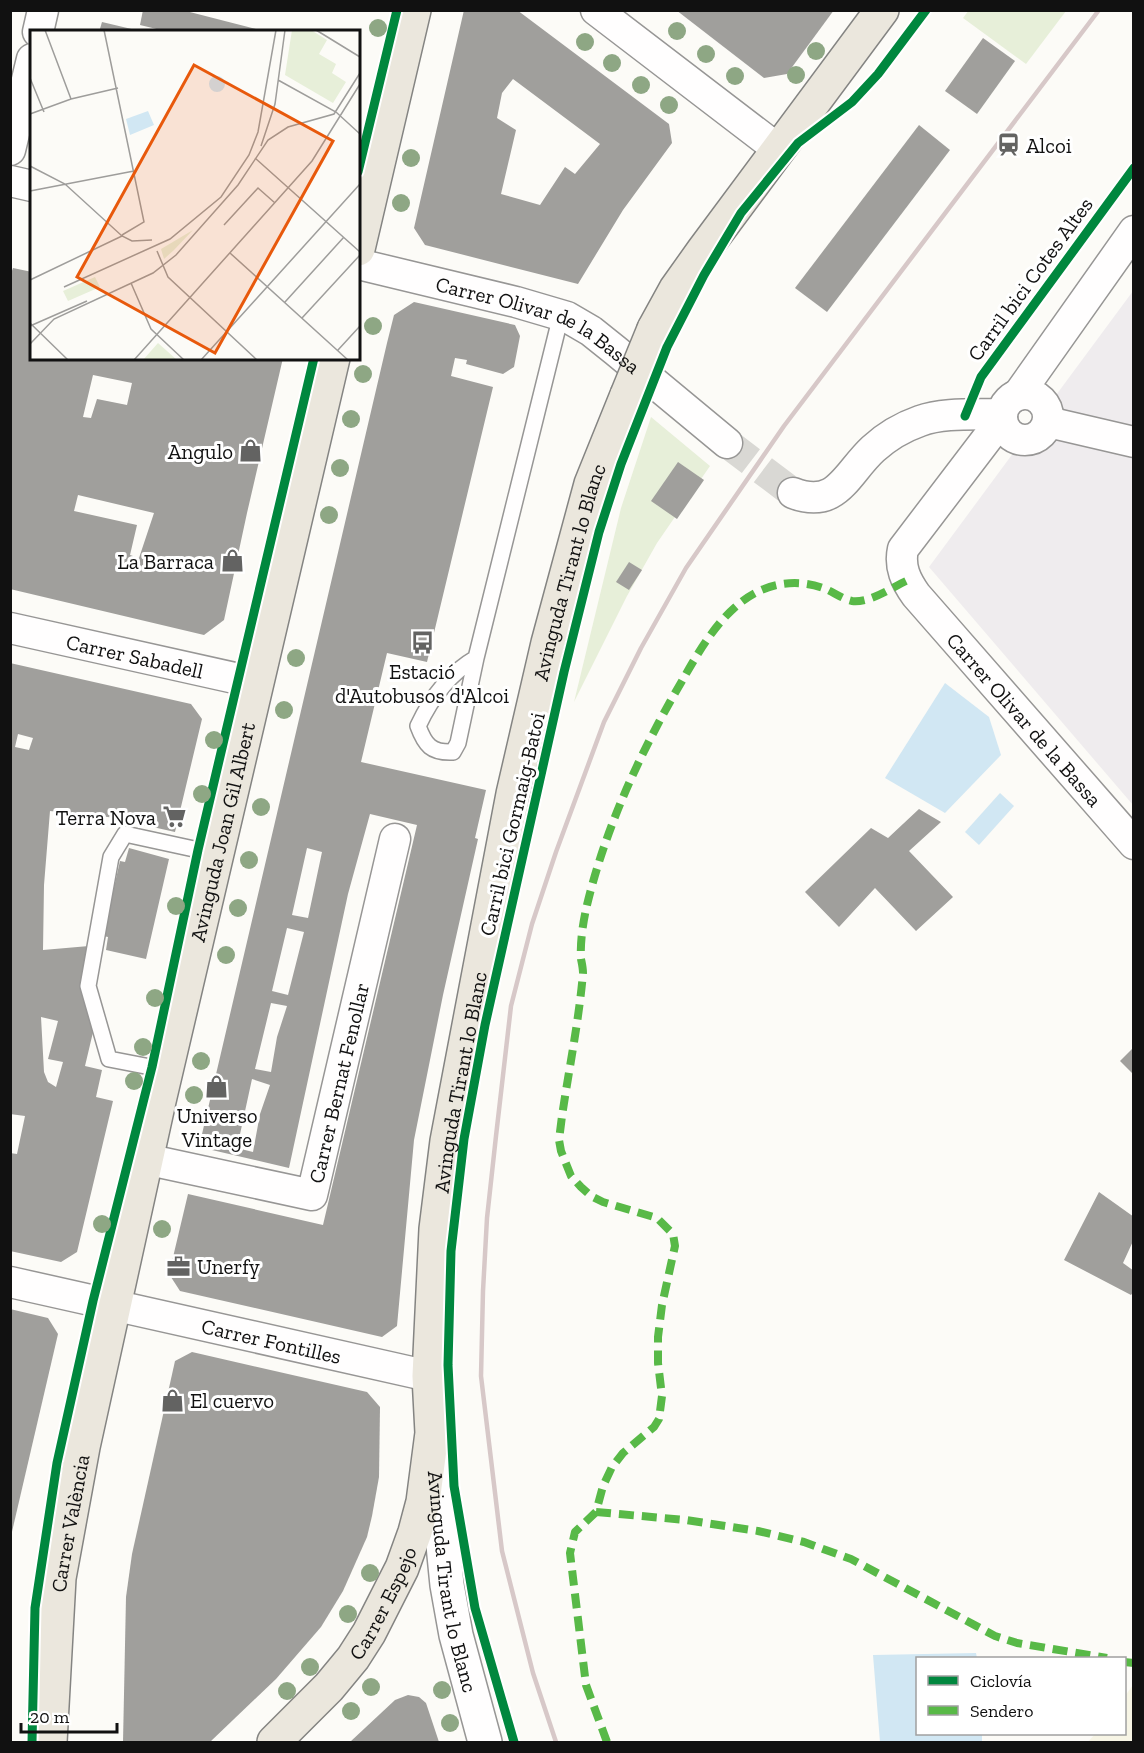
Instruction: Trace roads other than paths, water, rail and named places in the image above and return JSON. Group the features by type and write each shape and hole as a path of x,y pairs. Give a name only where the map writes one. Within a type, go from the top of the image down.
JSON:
{"main road":[{"path":"360,240 414,10"},
{"name":"Avinguda Tirant lo Blanc","path":"432,1433 429,1376 436,1229 447,1141 513,794 549,643 591,484 654,329 676,289 882,10"},
{"name":"Avinguda Joan Gil Albert","path":"114,1306 166,1070 333,360"},
{"name":"Carrer València","path":"50,1743 60,1569 114,1306"},
{"name":"Carrer Espejo","path":"274,1743 329,1687 353,1658 389,1597 415,1532 428,1476 432,1433"}],"street":[{"path":"38,30 43,10"},
{"path":"596,10 778,150"},
{"path":"10,150 30,67"},
{"path":"10,181 30,186"},
{"name":"Carrer Olivar de la Bassa","path":"1134,231 1007,409 903,549 901,558 906,581 916,595 1134,844"},
{"name":"Carrer Olivar de la Bassa","path":"360,264 516,302 561,315 580,324 727,443"},
{"path":"793,493 813,499 838,490 873,449 891,435 921,420 1007,409 1034,395 1046,406 1048,422 1046,428 1037,438 1024,441 1011,436 1007,432 1007,409"},
{"path":"1048,422 1134,442"},
{"name":"Carrer Sabadell","path":"10,628 257,683"},
{"name":"Carrer Bernat Fenollar","path":"146,1160 312,1195 395,839"},
{"name":"Carrer Fontilles","path":"10,1282 429,1376"},
{"name":"Avinguda Tirant lo Blanc","path":"432,1433 447,1585 456,1635 486,1743"}],"lane":[{"path":"476,658 462,666 442,687 428,706 418,726 424,743 440,753 453,752 458,743 476,658 561,315"},
{"path":"166,1070 109,1059 88,986 111,857 125,834 217,854"}],"water":[{"path":"945,683 989,717 1001,755 945,813 885,778"},
{"path":"1000,793 1014,806 979,845 965,832"},
{"path":"976,1653 977,1657 916,1657 916,1735 982,1735 982,1742 880,1742 873,1655"}],"tunnel":[{"path":"727,443 793,493"}],"railway":[{"path":"556,1742 533,1673 502,1551 481,1376 487,1218 496,1136 511,1006 532,924 604,722 641,648 686,568 784,426 1099,10"}],"place":[{"name":"Alcoi","path":"1008,145"},
{"name":"Angulo","path":"251,451"},
{"name":"La Barraca","path":"232,561"},
{"name":"Estació d'Autobusos d'Alcoi","path":"422,643"},
{"name":"Terra Nova","path":"174,817"},
{"name":"Universo Vintage","path":"217,1087"},
{"name":"Unerfy","path":"179,1266"},
{"name":"El cuervo","path":"172,1400"}]}
